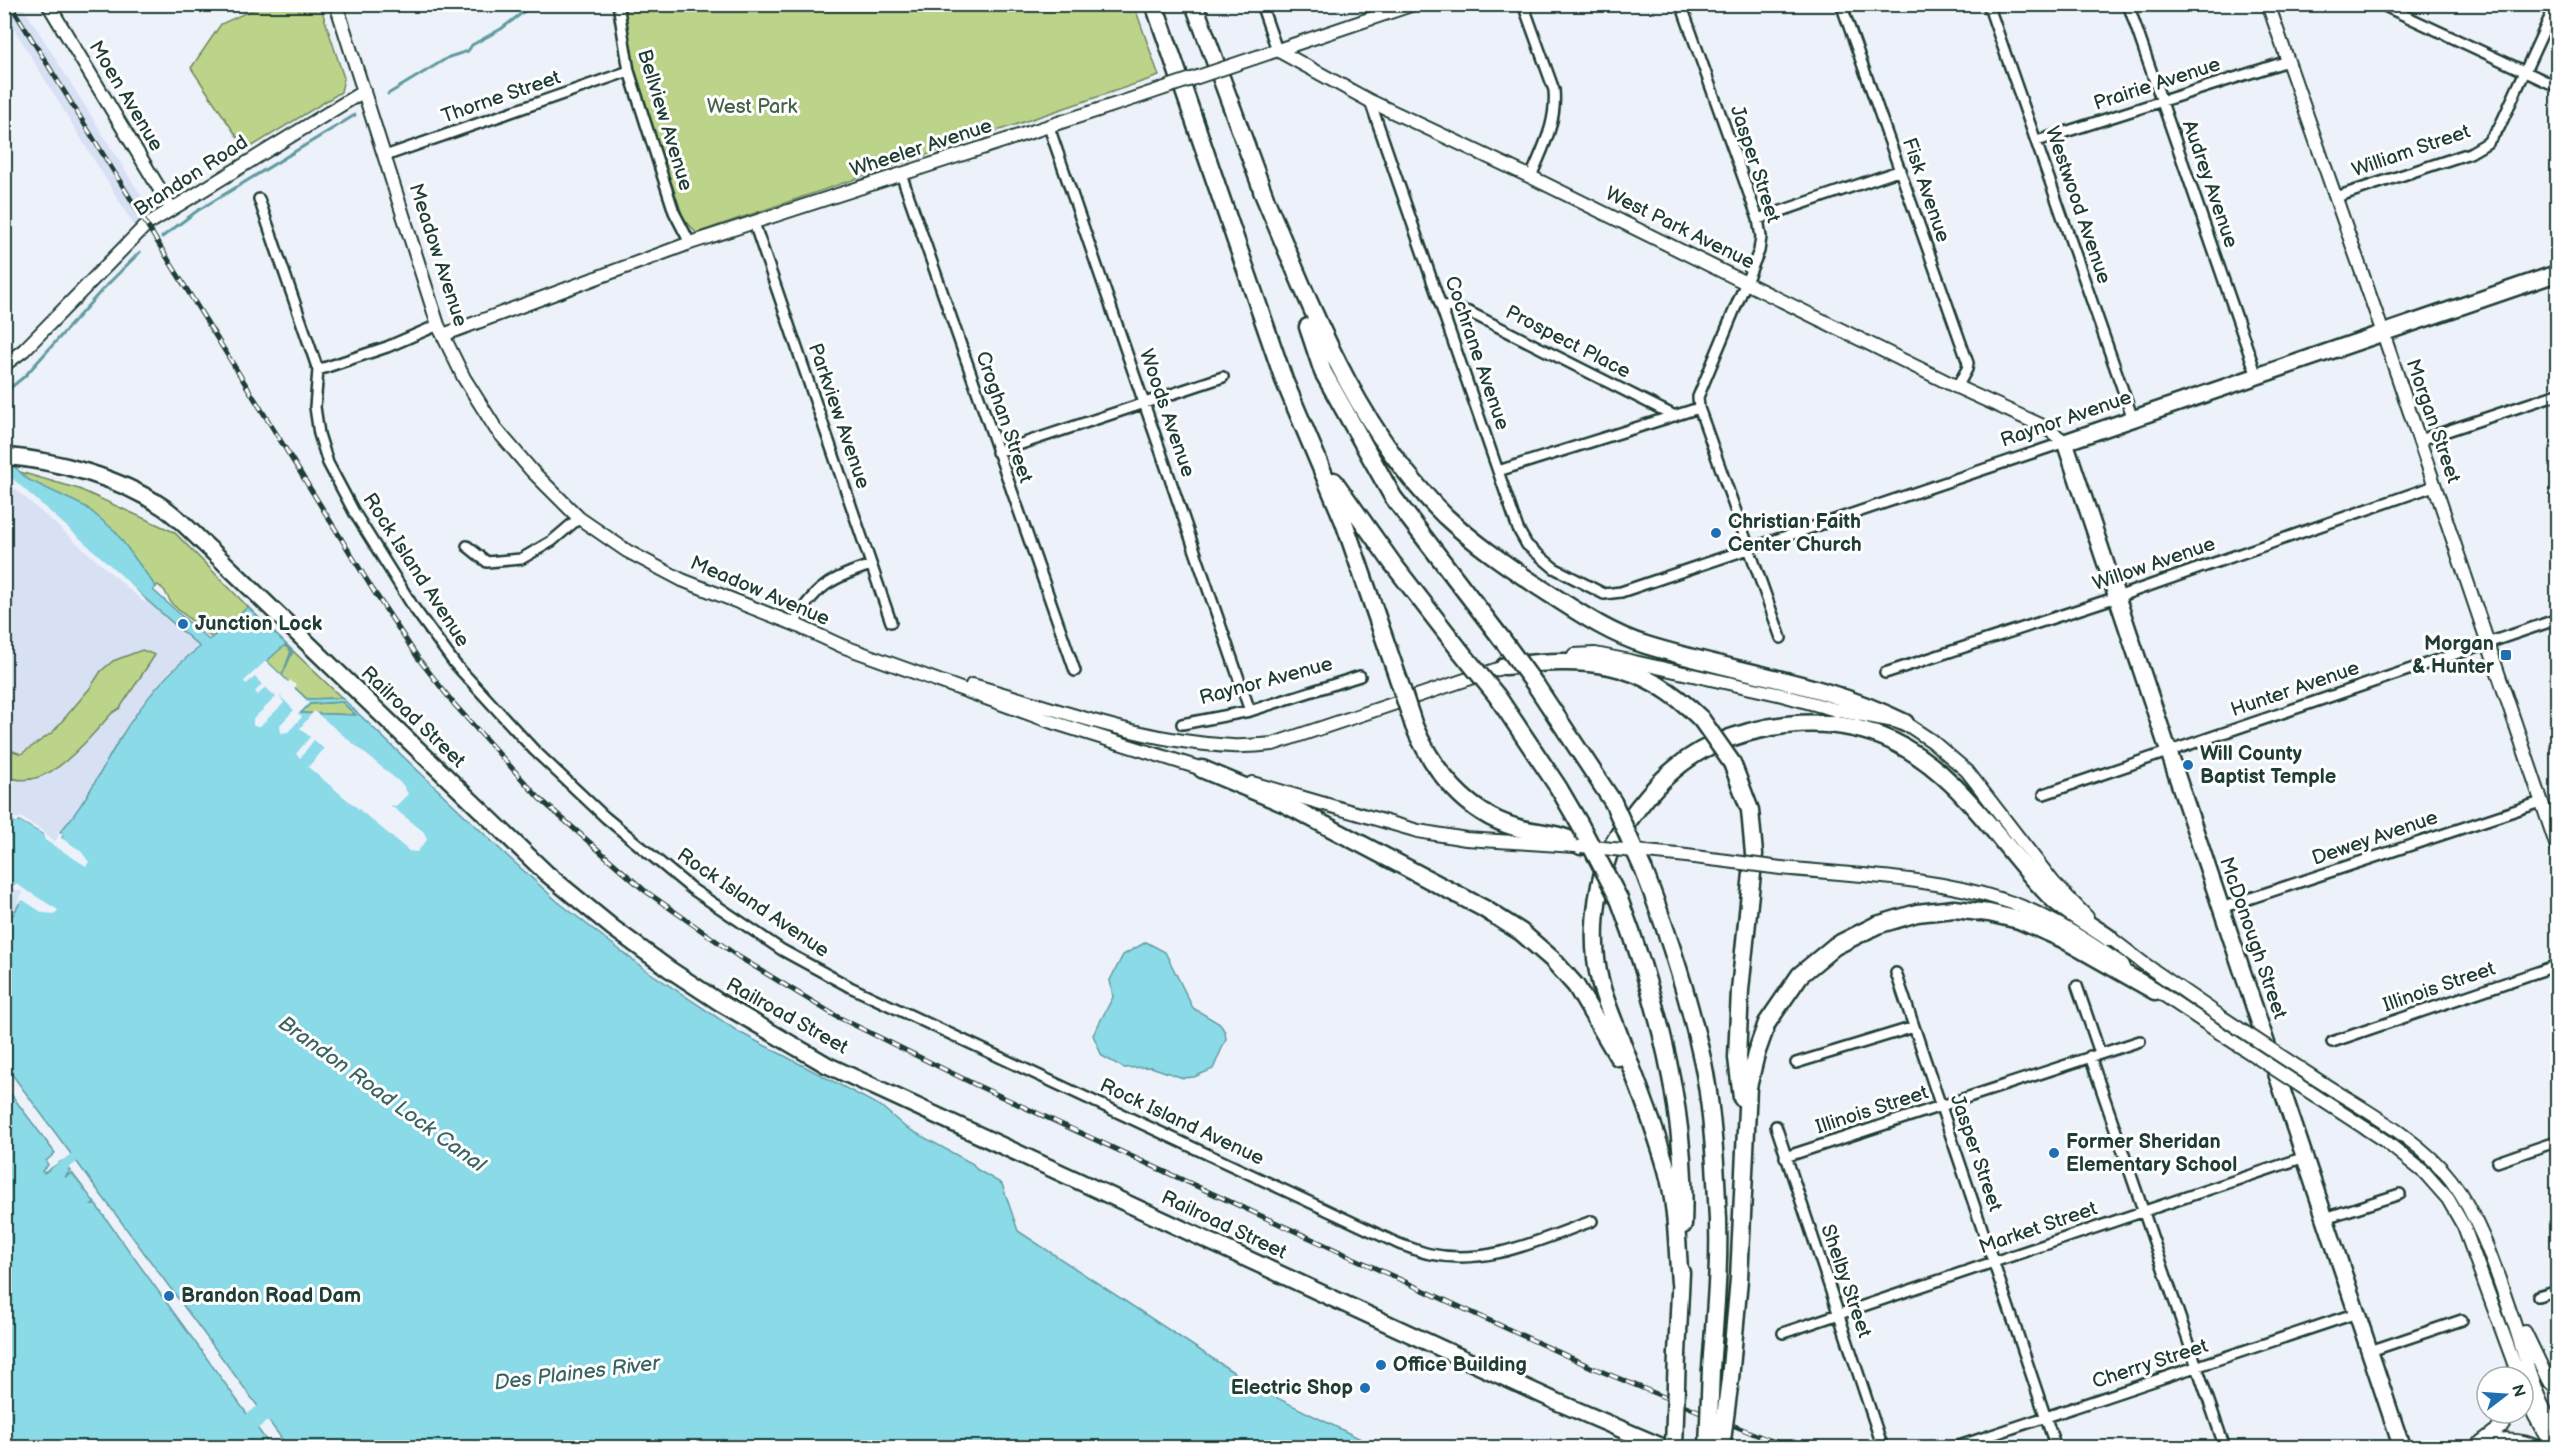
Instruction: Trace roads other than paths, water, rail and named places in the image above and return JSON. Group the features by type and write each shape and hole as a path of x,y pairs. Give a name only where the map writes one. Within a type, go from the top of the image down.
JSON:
{"highway":[{"path":"1154,4 1284,380 1344,522 1414,726 1429,756 1459,794 1481,810 1515,827 1571,838 1581,846"},
{"path":"1194,4 1262,191 1323,372 1393,497 1537,687 1613,802 1644,871 1663,921 1703,1064 1717,1202 1717,1280 1708,1448"},
{"path":"1262,191 1326,343 1360,406 1401,466 1445,515 1482,548 1586,618 1643,644 1835,693 1905,723"},
{"path":"1318,458 1393,564 1497,696 1558,787 1619,898 1637,946 1670,1073 1680,1136 1684,1199 1674,1448"},
{"path":"1505,666 1566,660 1591,661 1613,666 1659,686 1701,719 1732,763 1744,791 1754,831 1754,854 1740,990 1737,1058 1746,1116"},
{"path":"1680,1283 1668,1174 1654,1126 1600,982 1594,944 1598,897 1610,852 1631,817 1668,774 1689,758 1719,742 1759,729 1801,723 1857,729 1890,740 1921,758 1953,784 2045,892 2109,938"},
{"path":"1202,769 1283,803 1483,908 1521,932 1576,986 1605,1032 1654,1126"},
{"path":"1721,1448 1739,1279 1748,1087 1767,1023 1800,975 1835,946 1877,925 1917,913 1954,909 1989,913 2019,920 2063,939 2155,991"}],"main road":[{"name":"Raynor Avenue","path":"2065,442 2558,273"},
{"name":"McDonough Street","path":"2065,442 2402,1448"},
{"name":"Railroad Street","path":"9,456 62,465 107,480 164,507 546,873 613,928 669,969 773,1035 827,1065 1543,1395 1665,1448"}],"street":[{"name":"Moen Avenue","path":"48,4 171,208"},
{"name":"Meadow Avenue","path":"336,4 441,330 464,378 496,429 532,471 579,518 627,551 682,580 794,624 842,646 904,667"},
{"name":"Bellview Avenue","path":"618,4 628,71 674,212 690,243"},
{"path":"1261,4 1277,50"},
{"name":"Wheeler Avenue","path":"318,370 441,330 690,243 1049,127 1414,4"},
{"path":"1523,4 1554,90 1555,105 1554,119 1531,177"},
{"name":"Jasper Street","path":"1681,4 1758,219 1761,237 1759,251 1698,397 1699,408"},
{"name":"Fisk Avenue","path":"1841,4 1968,363 1957,387"},
{"name":"Westwood Avenue","path":"1988,4 2133,418"},
{"name":"Audrey Avenue","path":"2128,4 2257,376"},
{"name":"Morgan Street","path":"2268,4 2420,440 2558,850"},
{"path":"2380,4 2558,87"},
{"name":"William Street","path":"2336,197 2470,153 2487,143 2499,128 2556,4"},
{"name":"West Park Avenue","path":"1277,50 1370,101 1745,281 1957,387 2045,427 2065,442"},
{"name":"Prairie Avenue","path":"2037,141 2288,61"},
{"name":"Thorne Street","path":"385,156 628,71"},
{"name":"Brandon Road","path":"4,365 24,350 146,225 364,91"},
{"name":"Cochrane Avenue","path":"1370,101 1518,529 1527,545 1542,560 1588,587"},
{"name":"Woods Avenue","path":"1049,127 1250,711"},
{"path":"1758,219 1900,170"},
{"name":"Croghan Street","path":"901,174 1076,671"},
{"name":"Rock Island Avenue","path":"259,199 318,370 315,407 319,434 328,463 354,512 414,608 455,664 534,750 605,818 692,889 773,944 850,987 1388,1239 1429,1254 1470,1258 1506,1252 1592,1221"},
{"name":"Parkview Avenue","path":"754,223 891,622"},
{"name":"Prospect Place","path":"1442,305 1469,312 1675,416"},
{"path":"997,452 1223,377"},
{"path":"2420,440 2558,394"},
{"path":"1498,471 1699,408 1781,638"},
{"name":"Raynor Avenue","path":"1588,587 1604,594 1621,592 2065,442"},
{"name":"Willow Avenue","path":"1885,673 2117,597 2434,486"},
{"path":"467,546 487,562 521,559 552,541 579,518"},
{"path":"794,624 815,592 838,576 871,565"},
{"name":"Hunter Avenue","path":"2043,794 2558,619"},
{"path":"904,667 1021,698 1123,730 1166,739 1233,746 1273,744 1505,666 1539,658 1594,654 1782,695 1836,710 1905,723 1939,746 1967,771 2053,882 2109,938 2220,1016 2423,1152 2450,1180 2469,1209 2534,1353 2548,1380 2558,1390"},
{"path":"904,667 1052,722 1202,769 1418,831 1466,838 1678,855 1942,886 2005,900 2039,914 2097,947 2133,972 2155,991 2385,1142 2417,1166 2448,1199 2464,1227 2515,1365"},
{"name":"Raynor Avenue","path":"1182,724 1250,711 1360,676"},
{"name":"Dewey Avenue","path":"2221,908 2541,802"},
{"name":"Illinois Street","path":"2332,1042 2558,965"},
{"name":"Jasper Street","path":"1896,973 2056,1448"},
{"path":"2077,987 2142,1212 2225,1448"},
{"path":"1796,1063 1914,1027"},
{"name":"Illinois Street","path":"1785,1157 2140,1041"},
{"name":"Shelby Street","path":"1776,1126 1883,1448"},
{"path":"2497,1162 2558,1141"},
{"name":"Market Street","path":"1783,1333 2305,1157"},
{"path":"2325,1218 2400,1194"},
{"path":"2485,1244 2540,1396 2558,1432"},
{"path":"2538,1296 2558,1290"},
{"path":"2492,1302 2508,1365"},
{"name":"Cherry Street","path":"1953,1448 2357,1313"},
{"path":"2370,1351 2462,1320"},
{"path":"2535,1416 2552,1448"},
{"path":"2474,1446 2502,1425"},
{"path":"2474,1446 2499,1440 2533,1444 2539,1448"}],"water":[{"name":"Brandon Road Lock Canal","path":"5,457 27,479 86,507 115,531 156,587 153,590 209,640 248,607 293,651 282,676 307,699 342,698 557,901 643,968 739,1032 882,1107 905,1127 973,1164 976,1169 1002,1184 1018,1231 1259,1389 1377,1447 288,1447 5,1065 5,928 27,891 5,881 5,815 43,834 56,846 63,835 60,832 85,799 136,714 165,678 200,647 5,475","holes":["285,645 291,651 282,676 267,661","342,702 356,715 301,713 310,704"]},
{"path":"1146,942 1165,952 1193,1008 1220,1024 1225,1032 1226,1039 1213,1069 1194,1077 1183,1078 1151,1067 1124,1068 1102,1056 1093,1035 1113,997 1110,980 1123,955"},
{"path":"4,1085 55,1153 46,1161 48,1165 42,1171 44,1173 62,1161 70,1171 65,1177 72,1173 95,1203 92,1205 96,1205 271,1447 15,1447 4,1430"}],"waterway":[{"path":"388,94 449,57 468,51 472,45 501,29 534,4"},
{"path":"162,237 197,211 355,115"},
{"path":"4,393 25,376 102,290 140,252"},
{"path":"55,1172 74,1158"},
{"name":"Des Plaines River","path":"218,1448 263,1413 287,1410"}],"railway":[{"path":"10,4 373,590 418,658 454,704 539,798 644,890 739,957 836,1016 976,1085 1591,1367 1793,1448"}],"place":[{"name":"Christian Faith Center Church","path":"1716,533"},
{"name":"Junction Lock","path":"183,624"},
{"name":"Morgan & Hunter","path":"2506,655"},
{"name":"Will County Baptist Temple","path":"2188,765"},
{"name":"Former Sheridan Elementary School","path":"2054,1153"},
{"name":"Brandon Road Dam","path":"169,1296"},
{"name":"Office Building","path":"1381,1365"},
{"name":"Electric Shop","path":"1365,1388"}],"park label":[{"name":"West Park","path":"752,107"}]}
